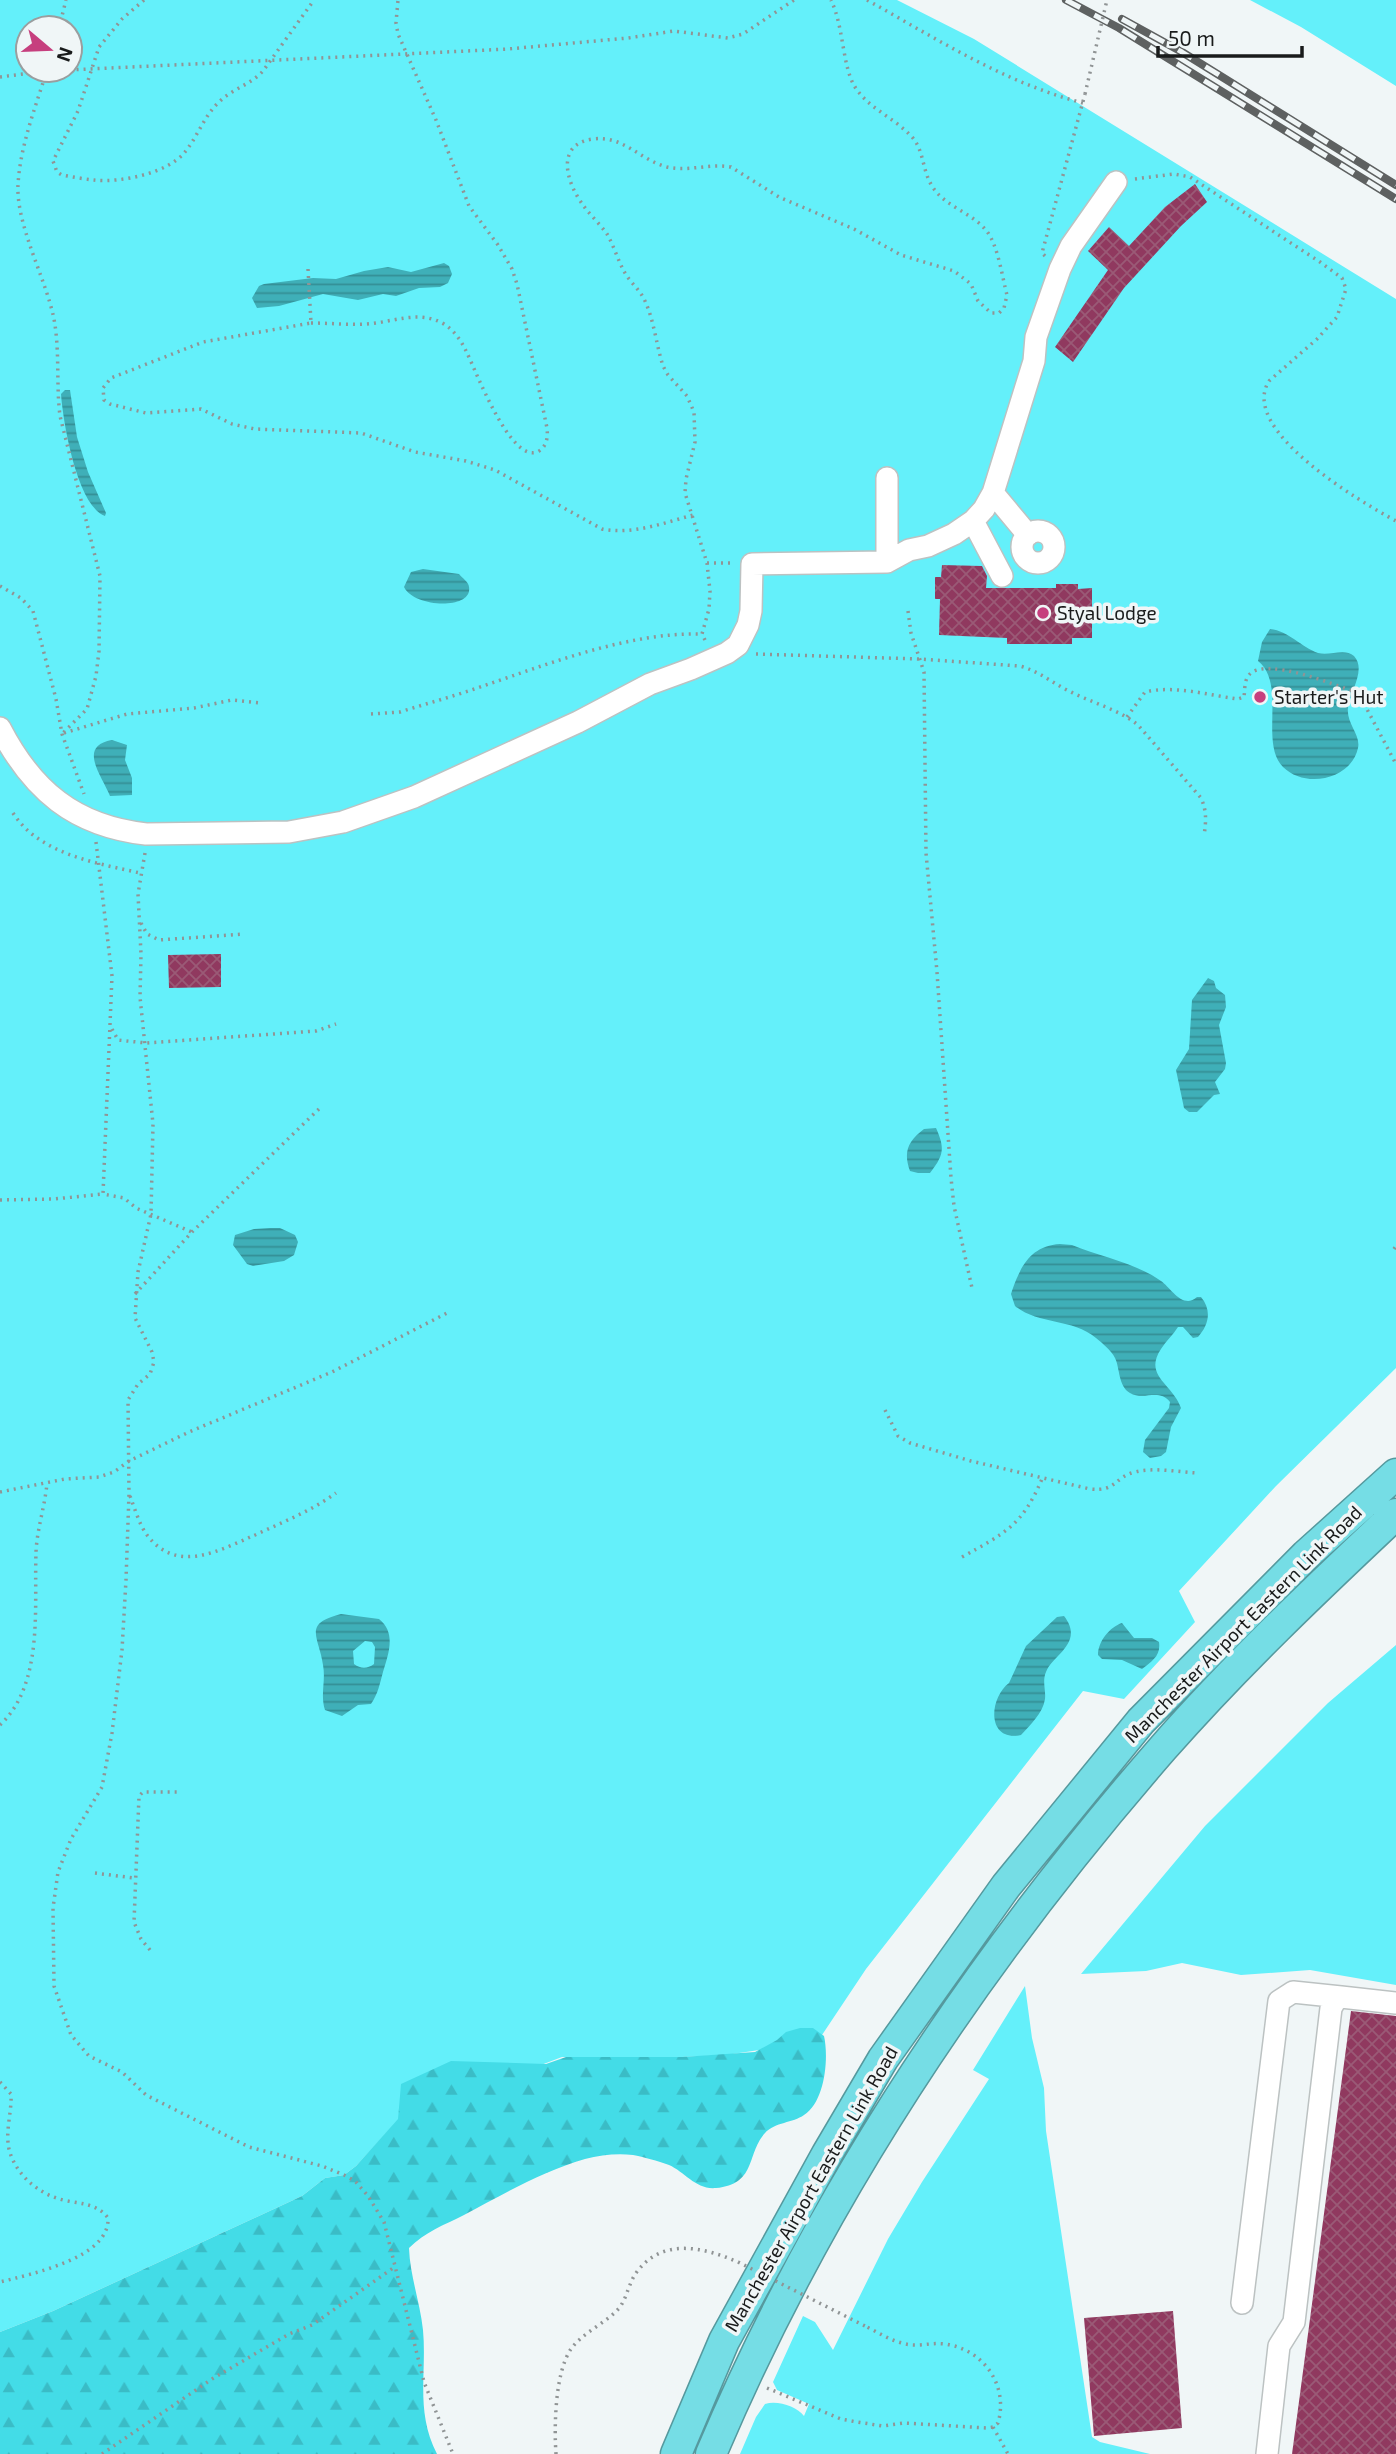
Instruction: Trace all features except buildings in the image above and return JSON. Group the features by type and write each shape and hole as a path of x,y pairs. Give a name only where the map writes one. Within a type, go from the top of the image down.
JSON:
{"highway":[{"name":"Manchester Airport Eastern Link Road","path":"676,2454 724,2342 827,2154 883,2059 1006,1886 1142,1721 1307,1555 1396,1474"},
{"name":"Manchester Airport Eastern Link Road","path":"711,2454 749,2367 809,2246 853,2170 913,2076 1030,1909 1124,1794 1247,1657 1396,1514"}],"lane":[{"path":"0,727 20,762 47,794 64,807 94,823 146,834 289,832 343,822 414,797 578,722 650,684 727,653 743,638 748,625 752,564 887,562 909,550 940,541 973,521 984,509 993,493 1034,361 1036,337 1060,269 1071,246 1116,182"},
{"path":"887,478 887,562"},
{"path":"993,493 1028,535"},
{"path":"973,521 1002,576"},
{"path":"1242,2304 1279,2001 1293,1992 1396,2003"},
{"path":"1267,2454 1279,2346 1294,2322 1328,2017 1335,2001 1341,1997"}],"path":[{"path":"144,0 122,19 104,40 78,111 53,161 57,172 62,175 96,181 139,175 169,166 185,152 216,104 256,79 314,0"},
{"path":"398,0 396,23 406,54 436,120 469,206 498,245 517,284 547,428 545,444 541,450 530,453 510,436 493,409 457,336 435,320 414,317 362,324 311,323 188,347 111,378 103,388 104,400 146,413 201,409 232,424 255,429 360,433 415,452 466,461 495,470 603,529 614,531 641,528 693,515"},
{"path":"84,70 508,49 674,31 728,38 743,34 794,0"},
{"path":"831,0 841,27 855,87 873,107 910,134 916,142 933,188 985,229 994,246 1006,303 999,313 991,313 978,301 971,284 954,271 901,255 854,229 779,197 731,167 722,165 693,169 666,166 614,140 593,139 575,144 567,165 573,190 581,204 606,233 626,276 645,300 663,366 668,376 692,403 695,442 685,493 706,563 709,609 702,634 708,647 727,653 919,659 1031,668 1067,690 1127,717 1155,742 1201,798 1206,818 1204,836"},
{"path":"867,0 970,57 1034,88 1083,103"},
{"path":"1060,269 1042,253 1083,103 1107,0"},
{"path":"43,84 32,118 18,186 20,205 54,317 60,416 100,576 96,676 87,709 62,734"},
{"path":"1116,182 1174,174 1189,177 1342,278 1346,289 1337,317 1317,339 1269,381 1264,389 1265,408 1282,437 1302,457 1371,507 1396,521"},
{"path":"308,269 311,323"},
{"path":"706,563 752,564"},
{"path":"0,586 21,598 33,611 56,699 62,734 94,823 111,951 111,1027 103,1194"},
{"path":"908,611 911,633 924,672 926,853 951,1178 954,1206 972,1288"},
{"path":"371,714 400,712 600,649 662,637 702,634"},
{"path":"1127,717 1144,692 1156,689 1238,699 1244,697 1246,681 1250,674 1264,669 1303,674 1355,692 1396,764"},
{"path":"62,734 127,714 194,708 232,700 261,703"},
{"path":"13,813 26,831 60,850 140,873"},
{"path":"146,834 138,894 140,998 153,1124 151,1214 141,1256 135,1295 135,1318 152,1352 154,1362 150,1374 138,1384 128,1400 129,1494 122,1650 105,1779 71,1839 58,1872 53,1908 54,1986 71,2035 89,2056 122,2072 146,2095 249,2147 322,2166 355,2181 368,2196 384,2222 424,2382 453,2454"},
{"path":"140,921 147,934 159,940 244,934"},
{"path":"111,1027 118,1040 146,1043 316,1031 336,1024"},
{"path":"135,1295 192,1232 321,1108"},
{"path":"0,1200 54,1199 103,1194 124,1198 136,1208 192,1232"},
{"path":"0,1492 99,1477 114,1472 129,1461 189,1432 331,1372 447,1312"},
{"path":"885,1410 889,1422 903,1440 1042,1479 1106,1490 1134,1472 1147,1470 1197,1474"},
{"path":"962,1557 1012,1527 1028,1508 1042,1479"},
{"path":"0,1725 13,1713 20,1700 32,1653 37,1598 36,1554 47,1483"},
{"path":"129,1494 148,1537 162,1549 193,1558 206,1555 316,1508 336,1493"},
{"path":"150,1950 141,1939 134,1922 139,1796 143,1792 181,1792"},
{"path":"95,1873 134,1878"},
{"path":"0,2082 10,2094 9,2147 19,2171 33,2185 49,2195 96,2207 108,2218 103,2238 88,2252 0,2282"},
{"path":"555,2454 557,2403 570,2350 622,2305 635,2275 644,2263 669,2248 710,2252 738,2262 902,2343 954,2346 984,2363 992,2372 997,2383 1000,2417 993,2427 904,2423 883,2426 841,2419 761,2386"},
{"path":"102,2454 212,2379 289,2334 312,2325 396,2266"},
{"path":"800,2303 806,2292"},
{"path":"993,2427 1008,2454"}],"shaded area":[{"path":"0,0 897,0 974,39 1396,299 1396,1368 1276,1486 1179,1591 1195,1622 1124,1699 1083,1691 866,1969 818,2041 726,2055 562,2057 399,2119 356,2166 344,2175 325,2178 302,2196 53,2311 0,2332"},
{"path":"1250,0 1396,0 1396,86 1301,27"},
{"path":"444,263 449,266 452,274 448,283 440,287 419,288 396,296 383,294 358,300 323,294 279,306 257,308 252,298 259,286 264,284 313,278 336,279 388,267 411,272"},
{"path":"70,390 77,437 105,516 95,509 87,497 73,462 62,407 61,394"},
{"path":"423,569 459,574 469,585 468,594 462,600 442,604 410,594 404,587 411,572"},
{"path":"1270,629 1283,633 1318,653 1346,653 1354,656 1358,662 1358,675 1348,713 1358,748 1354,759 1337,774 1326,778 1303,778 1283,767 1276,756 1273,744 1271,684 1258,661 1262,642"},
{"path":"112,740 127,745 125,760 132,778 132,795 110,796 95,763 96,748"},
{"path":"1208,978 1214,981 1216,988 1225,995 1226,1007 1219,1025 1226,1063 1225,1069 1215,1082 1220,1094 1214,1095 1197,1112 1189,1112 1184,1108 1176,1070 1189,1049 1192,1000"},
{"path":"936,1128 942,1146 938,1161 930,1173 910,1171 908,1147 924,1129"},
{"path":"280,1228 295,1235 298,1242 294,1255 284,1261 253,1266 247,1264 233,1245 235,1235 254,1229"},
{"path":"1060,1244 1072,1245 1130,1265 1161,1281 1182,1299 1187,1301 1201,1297 1207,1307 1205,1328 1198,1337 1193,1338 1183,1327 1178,1327 1156,1358 1157,1373 1181,1408 1171,1427 1166,1452 1161,1456 1150,1458 1143,1452 1145,1440 1169,1408 1170,1402 1161,1396 1135,1395 1126,1390 1113,1355 1104,1344 1087,1332 1034,1316 1015,1306 1011,1294 1018,1275 1028,1260 1041,1249"},
{"path":"341,1614 379,1619 388,1631 390,1644 371,1704 358,1705 342,1716 325,1710 324,1704 324,1671 316,1632 321,1622","holes":["365,1641 372,1642 375,1647 374,1664 364,1668 354,1664 353,1651"]},
{"path":"1064,1616 1070,1625 1071,1634 1065,1648 1046,1672 1042,1709 1021,1735 1002,1732 994,1717 1002,1690 1009,1683 1026,1646 1057,1617"},
{"path":"1122,1623 1134,1638 1152,1638 1159,1642 1157,1655 1142,1669 1122,1660 1102,1659 1098,1655 1106,1635"},
{"path":"1396,1645 1396,1985 1310,1970 1241,1975 1182,1963 1146,1971 1081,1974 1205,1826 1328,1703"},
{"path":"1025,1986 1032,2038 1044,2088 1046,2131 1092,2437 1100,2442 1150,2454 740,2454 756,2417 765,2404 787,2405 804,2416 809,2404 777,2390 773,2382 803,2316 815,2322 833,2350 888,2239 989,2079 973,2070"}],"green space":[{"path":"813,2028 824,2036 824,2079 817,2100 804,2115 765,2133 749,2167 738,2181 709,2188 669,2165 646,2158 621,2154 591,2158 569,2164 523,2184 435,2229 409,2248 423,2330 426,2423 437,2454 0,2454 0,2332 53,2311 302,2196 325,2178 344,2175 356,2166 398,2119 401,2084 451,2061 546,2064 566,2057 682,2057 755,2052 786,2032"}],"railway":[{"path":"1066,0 1119,28 1396,199"},
{"path":"1122,19 1182,52 1396,185"}],"place":[{"name":"Styal Lodge","path":"1043,613"},
{"name":"Starter's Hut","path":"1260,697"}]}
